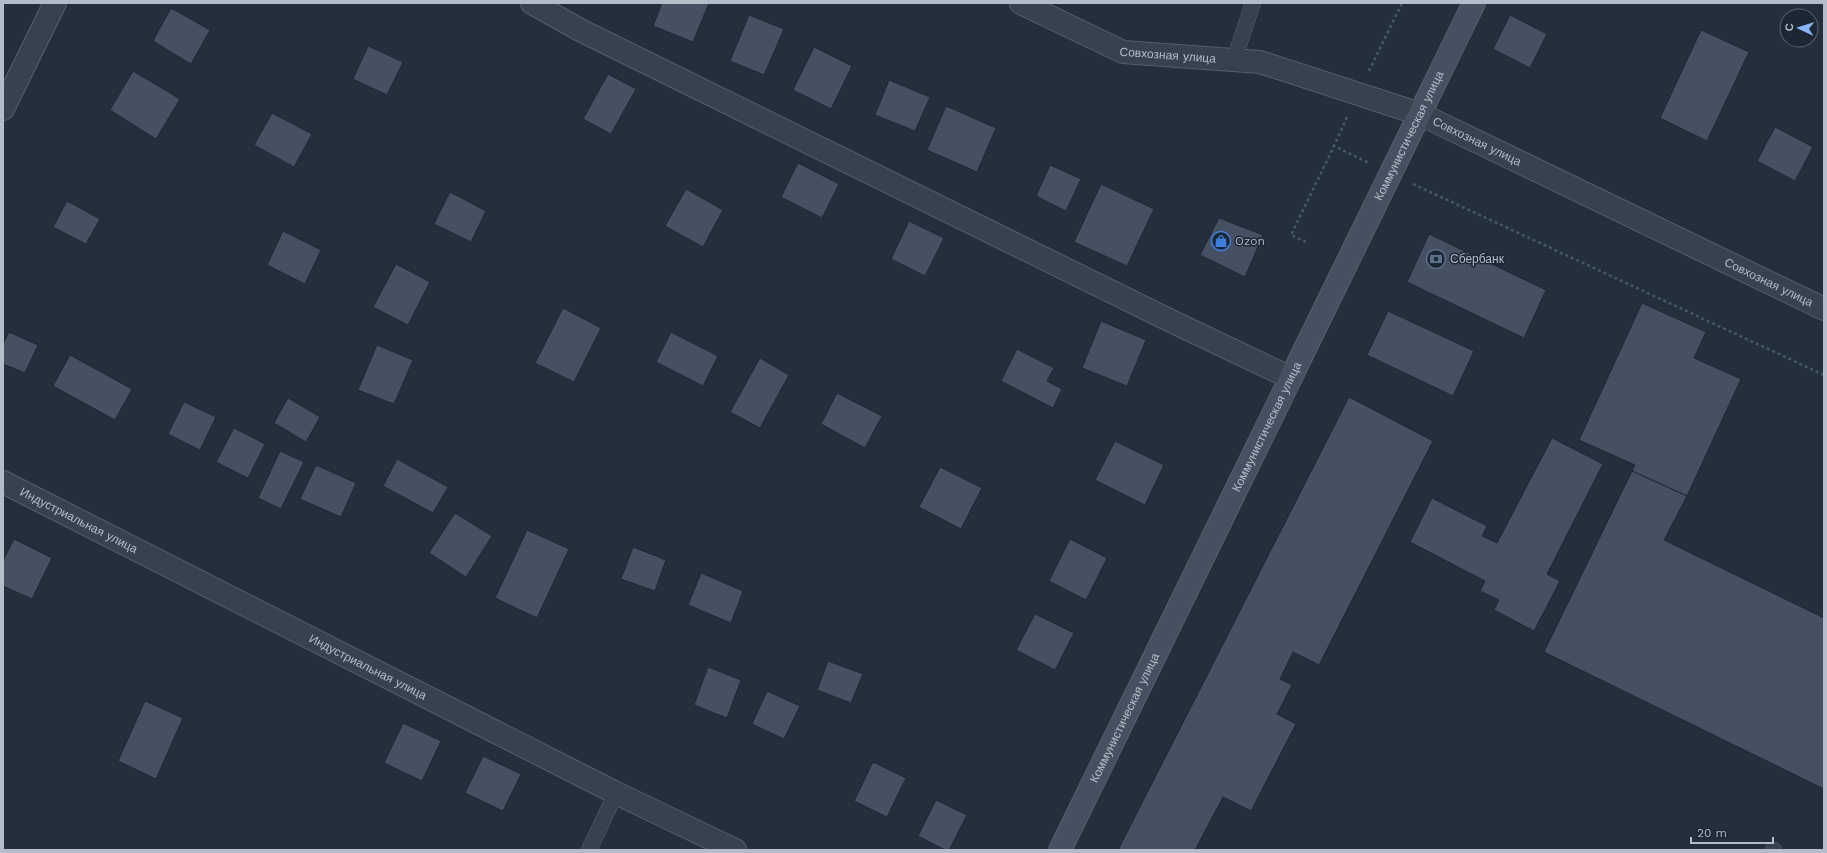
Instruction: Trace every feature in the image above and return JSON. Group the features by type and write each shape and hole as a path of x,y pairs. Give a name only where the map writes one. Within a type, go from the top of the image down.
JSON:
{"street":[{"path":"3,109 55,3"},
{"path":"532,3 580,30 1290,378"},
{"name":"Совхозная улица","path":"1021,3 1124,52 1260,62 1420,114 1824,309"},
{"name":"Коммунистическая улица","path":"1060,850 1474,3"},
{"name":"Индустриальная улица","path":"3,482 729,849"}],"lane":[{"path":"1234,60 1253,3"},
{"path":"590,850 616,793"}],"path":[{"path":"1306,242 1291,235 1334,146 1357,94 1402,3"},
{"path":"1334,146 1824,375"}],"building":[{"path":"662,3 709,3 693,42 653,26"},
{"path":"171,8 210,30 191,64 153,41"},
{"path":"749,15 784,29 764,75 730,61"},
{"path":"1510,15 1547,34 1530,68 1493,49"},
{"path":"1701,30 1749,52 1707,141 1660,118"},
{"path":"368,46 403,62 387,95 353,79"},
{"path":"814,47 852,66 831,109 793,90"},
{"path":"133,71 180,99 156,139 110,110"},
{"path":"608,74 636,89 611,134 583,119"},
{"path":"889,80 930,97 915,131 875,115"},
{"path":"946,106 996,128 977,172 927,150"},
{"path":"272,113 312,134 294,167 254,145"},
{"path":"1775,127 1813,147 1795,181 1757,161"},
{"path":"798,163 839,184 822,218 781,197"},
{"path":"1050,165 1081,179 1066,211 1036,196"},
{"path":"1101,184 1154,209 1127,266 1074,242"},
{"path":"686,189 723,210 703,247 665,226"},
{"path":"450,192 486,211 471,242 434,224"},
{"path":"67,201 100,219 86,244 53,227"},
{"path":"1219,218 1263,235 1245,277 1200,255"},
{"path":"909,221 944,238 925,276 891,259"},
{"path":"283,231 321,250 305,284 267,265"},
{"path":"1429,234 1546,290 1524,338 1407,282"},
{"path":"396,264 430,282 408,325 373,307"},
{"path":"1642,303 1706,332 1694,358 1741,379 1687,496 1632,471 1635,465 1579,440"},
{"path":"563,308 601,328 574,382 535,363"},
{"path":"1388,311 1474,351 1453,396 1367,355"},
{"path":"1101,321 1146,340 1127,386 1082,368"},
{"path":"9,332 38,345 25,373 3,364 3,344"},
{"path":"671,332 718,356 703,386 656,362"},
{"path":"377,345 413,360 394,404 358,390"},
{"path":"1017,349 1054,368 1047,381 1062,389 1053,408 1001,381"},
{"path":"70,355 132,389 115,420 53,386"},
{"path":"760,358 789,375 760,428 730,412"},
{"path":"837,393 882,416 865,448 821,424"},
{"path":"1349,397 1433,441 1319,665 1293,652 1280,679 1292,685 1277,714 1296,724 1251,811 1223,797 1195,850 1118,850"},
{"path":"288,398 320,417 306,442 274,423"},
{"path":"184,402 216,417 200,450 168,434"},
{"path":"234,428 265,444 248,478 216,462"},
{"path":"1552,438 1603,464 1547,574 1560,581 1534,631 1494,610 1499,600 1480,591 1485,581 1410,542 1432,498 1487,526 1482,536 1497,543"},
{"path":"1115,441 1164,465 1145,505 1095,480"},
{"path":"280,451 304,462 281,509 258,498"},
{"path":"397,459 448,487 433,513 383,486"},
{"path":"316,465 356,483 341,517 300,499"},
{"path":"940,467 982,488 961,529 919,507"},
{"path":"1632,471 1687,496 1664,540 1824,618 1824,789 1544,652"},
{"path":"455,513 492,536 466,577 429,553"},
{"path":"527,530 569,549 537,618 495,598"},
{"path":"14,539 52,558 32,599 3,586 3,561"},
{"path":"1070,539 1107,558 1086,600 1049,581"},
{"path":"633,547 666,560 655,591 621,579"},
{"path":"701,573 743,591 731,623 688,605"},
{"path":"1035,614 1074,633 1055,670 1016,650"},
{"path":"828,661 863,674 851,703 817,690"},
{"path":"708,667 741,680 727,718 694,705"},
{"path":"767,691 800,706 784,739 752,724"},
{"path":"145,701 183,718 156,779 118,761"},
{"path":"403,723 441,741 422,781 384,763"},
{"path":"483,756 521,774 503,811 465,793"},
{"path":"873,762 906,778 887,817 854,801"},
{"path":"936,800 967,815 949,850 945,850 918,836"}],"place":[{"name":"Ozon","path":"1221,241"},
{"name":"Сбербанк","path":"1436,259"}]}
